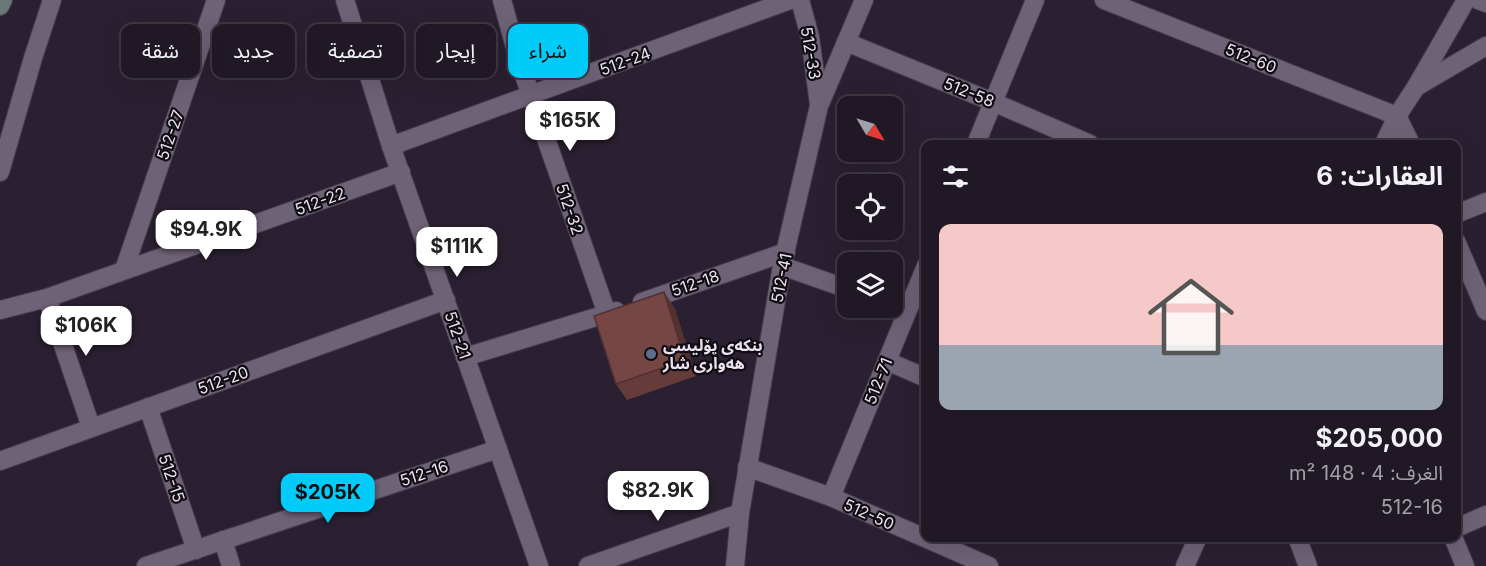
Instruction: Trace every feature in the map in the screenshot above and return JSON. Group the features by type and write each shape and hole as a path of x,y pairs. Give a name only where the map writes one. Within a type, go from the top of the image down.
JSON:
{"main road":[{"path":"0,6 3,0"}],"street":[{"path":"0,172 52,0"},
{"name":"512-27","path":"124,270 216,0"},
{"name":"512-21","path":"345,0 391,147 540,566"},
{"name":"512-32","path":"502,0 518,58 607,314"},
{"name":"512-24","path":"391,147 790,0"},
{"name":"512-33","path":"800,0 810,37 819,106"},
{"name":"512-41","path":"735,566 747,467 784,259 819,106 864,0"},
{"path":"978,140 1035,0"},
{"name":"512-60","path":"1104,0 1397,116"},
{"path":"1385,140 1466,0"},
{"path":"1478,0 1486,3"},
{"name":"512-58","path":"846,42 1081,140"},
{"path":"1416,87 1486,46"},
{"path":"1397,116 1409,140"},
{"name":"512-22","path":"0,310 47,298 400,172"},
{"path":"1461,212 1486,202"},
{"path":"1461,253 1486,311"},
{"path":"784,259 837,285"},
{"name":"512-18","path":"465,357 784,259"},
{"name":"512-71","path":"903,303 921,274"},
{"path":"47,298 91,427"},
{"name":"512-20","path":"0,461 446,300"},
{"name":"512-71","path":"831,497 887,361 898,318"},
{"path":"887,361 921,376"},
{"name":"512-15","path":"148,407 196,549"},
{"name":"512-16","path":"146,566 498,449"},
{"name":"512-50","path":"747,467 831,497 921,536"},
{"path":"588,566 740,513"},
{"path":"1461,526 1486,515"},
{"path":"223,540 231,566"},
{"name":"512-50","path":"934,542 989,566"},
{"path":"1185,566 1196,542"},
{"path":"1299,542 1308,566"},
{"path":"1455,542 1465,566"}],"building":[{"name":"بنکەی پۆلیسی هەواری شار","path":"664,292 685,360 616,384 594,316"}],"place":[{"name":"بنکەی پۆلیسی هەواری شار","path":"651,354"}]}
